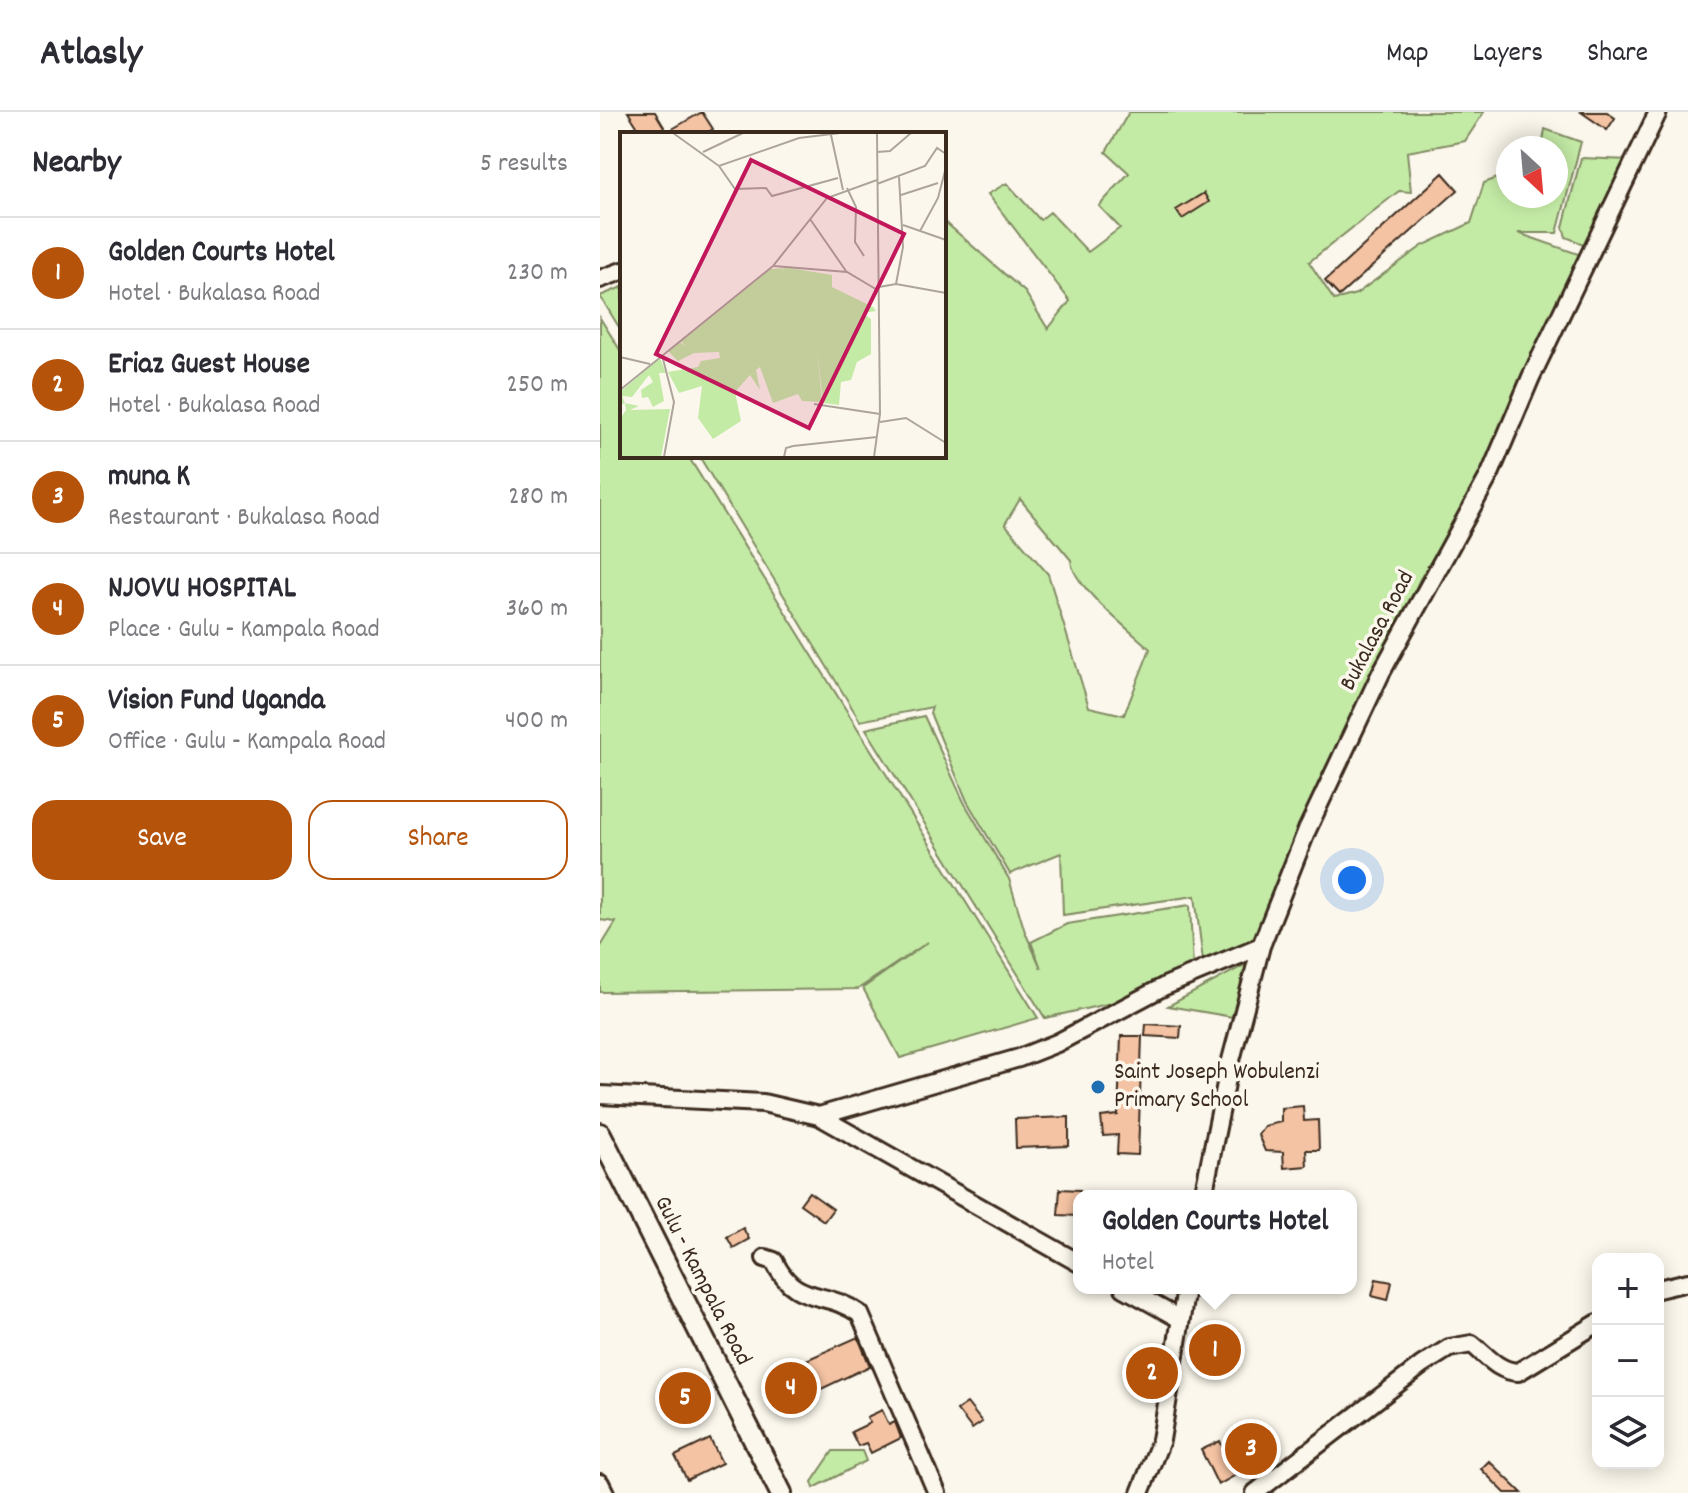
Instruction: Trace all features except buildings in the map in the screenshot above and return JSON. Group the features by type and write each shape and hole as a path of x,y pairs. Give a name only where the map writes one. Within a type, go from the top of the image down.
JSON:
{"main road":[{"name":"Gulu - Kampala Road","path":"600,1134 781,1493"}],"street":[{"name":"Bukalasa Road","path":"1204,1190 1230,1064 1261,946 1307,830 1364,706 1490,474 1650,114"},
{"path":"600,279 620,272"},
{"path":"819,1116 1019,1058 1057,1043 1165,986 1261,946"},
{"path":"600,1095 763,1103 819,1116 1073,1260"},
{"path":"765,1258 774,1261 786,1284 795,1291 832,1298 860,1314 937,1493"},
{"path":"1664,1288 1688,1282"},
{"path":"1135,1294 1180,1319"},
{"path":"1140,1493 1161,1440 1185,1294"},
{"path":"1255,1493 1422,1365 1449,1348 1472,1344 1495,1365 1518,1372 1595,1325"},
{"path":"600,1483 605,1493"}],"green space":[{"path":"1129,112 1484,112 1465,141 1407,152 1411,192 1399,191 1309,262 1334,300 1356,294 1422,246 1471,223 1484,183 1496,178 1496,208 1564,208 1557,233 1518,233 1584,256 1535,349 1478,484 1420,579 1275,905 1268,901 1271,920 1264,937 1203,961 1195,896 1063,915 1061,853 1010,874 967,801 930,713 932,707 860,721 700,458 946,458 946,223 1025,292 1048,329 1070,301 988,194 1007,183 1040,220 1050,212 1088,252 1120,228 1099,206 1129,173 1106,152","holes":["1020,499 1071,560 1081,582 1150,649 1124,715 1089,707 1048,574 1005,524"]},
{"path":"1545,129 1564,136 1544,136"},
{"path":"1568,137 1581,142 1568,191"},
{"path":"1581,158 1629,160 1588,246 1566,237 1563,227"},
{"path":"620,288 620,329 600,296"},
{"path":"600,318 620,350 620,458 689,458 1038,1018 900,1058 863,988 928,942 858,989 600,992 600,948 616,922 600,920"},
{"path":"924,716 964,802 1009,879 1025,932 1041,968 1031,942 1067,924 1190,905 1193,968 1120,1001 1045,1018 866,729"},
{"path":"1252,961 1233,1017 1168,1006"},
{"path":"833,1451 862,1451 866,1461 814,1488 812,1482"}],"place":[{"name":"Saint Joseph Wobulenzi Primary School","path":"1098,1087"},
{"name":"Golden Courts Hotel","path":"1215,1350"},
{"name":"Eriaz Guest House","path":"1152,1373"},
{"name":"NJOVU HOSPITAL","path":"791,1388"},
{"name":"Vision Fund Uganda","path":"685,1398"},
{"name":"muna K","path":"1251,1449"}]}
